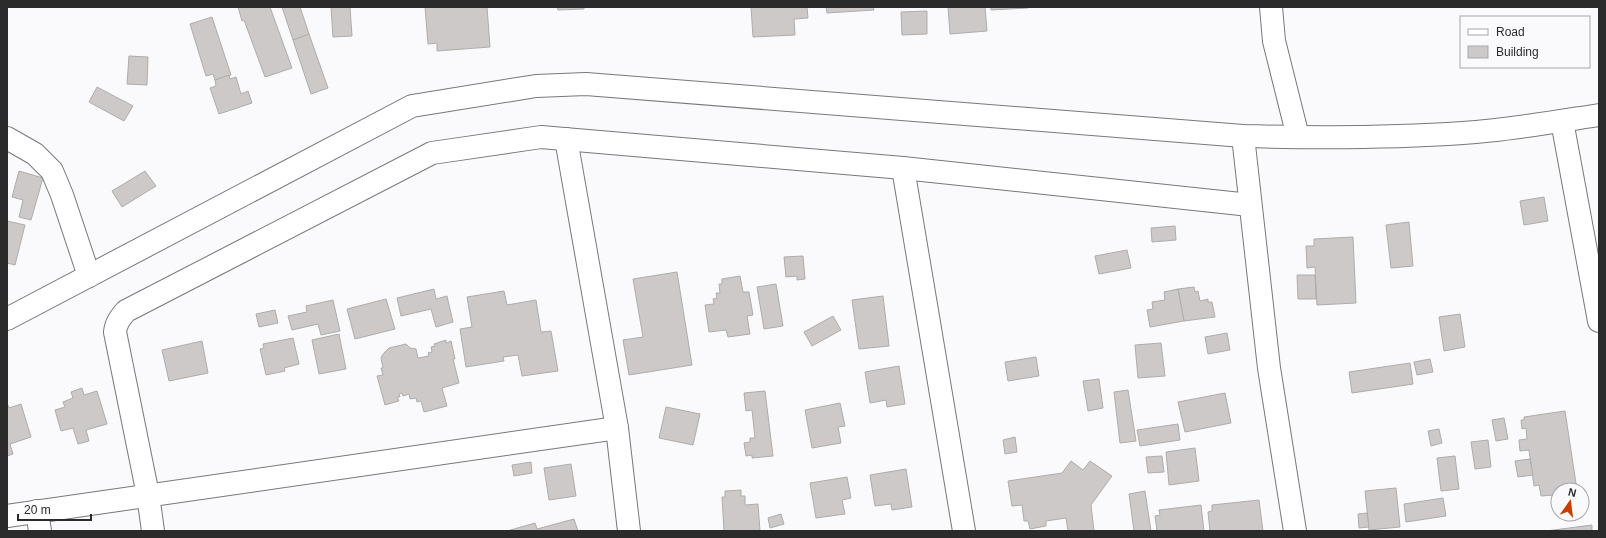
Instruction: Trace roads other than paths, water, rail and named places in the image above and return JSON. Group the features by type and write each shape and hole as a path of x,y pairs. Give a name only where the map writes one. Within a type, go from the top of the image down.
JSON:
{"street":[{"path":"1271,7 1274,41 1298,137"},
{"path":"7,319 412,106 536,86 586,84 1243,136 1382,136 1464,133 1599,115"},
{"path":"1562,121 1599,321"},
{"path":"1243,136 1269,368 1295,531"},
{"path":"152,531 148,495 115,332 119,318 126,311 432,153 541,137 903,168 1250,205"},
{"path":"7,138 35,154 52,171 62,195 89,276"},
{"path":"566,139 617,428 630,531"},
{"path":"903,168 964,531"},
{"path":"7,516 39,521 148,495 617,428"}]}
